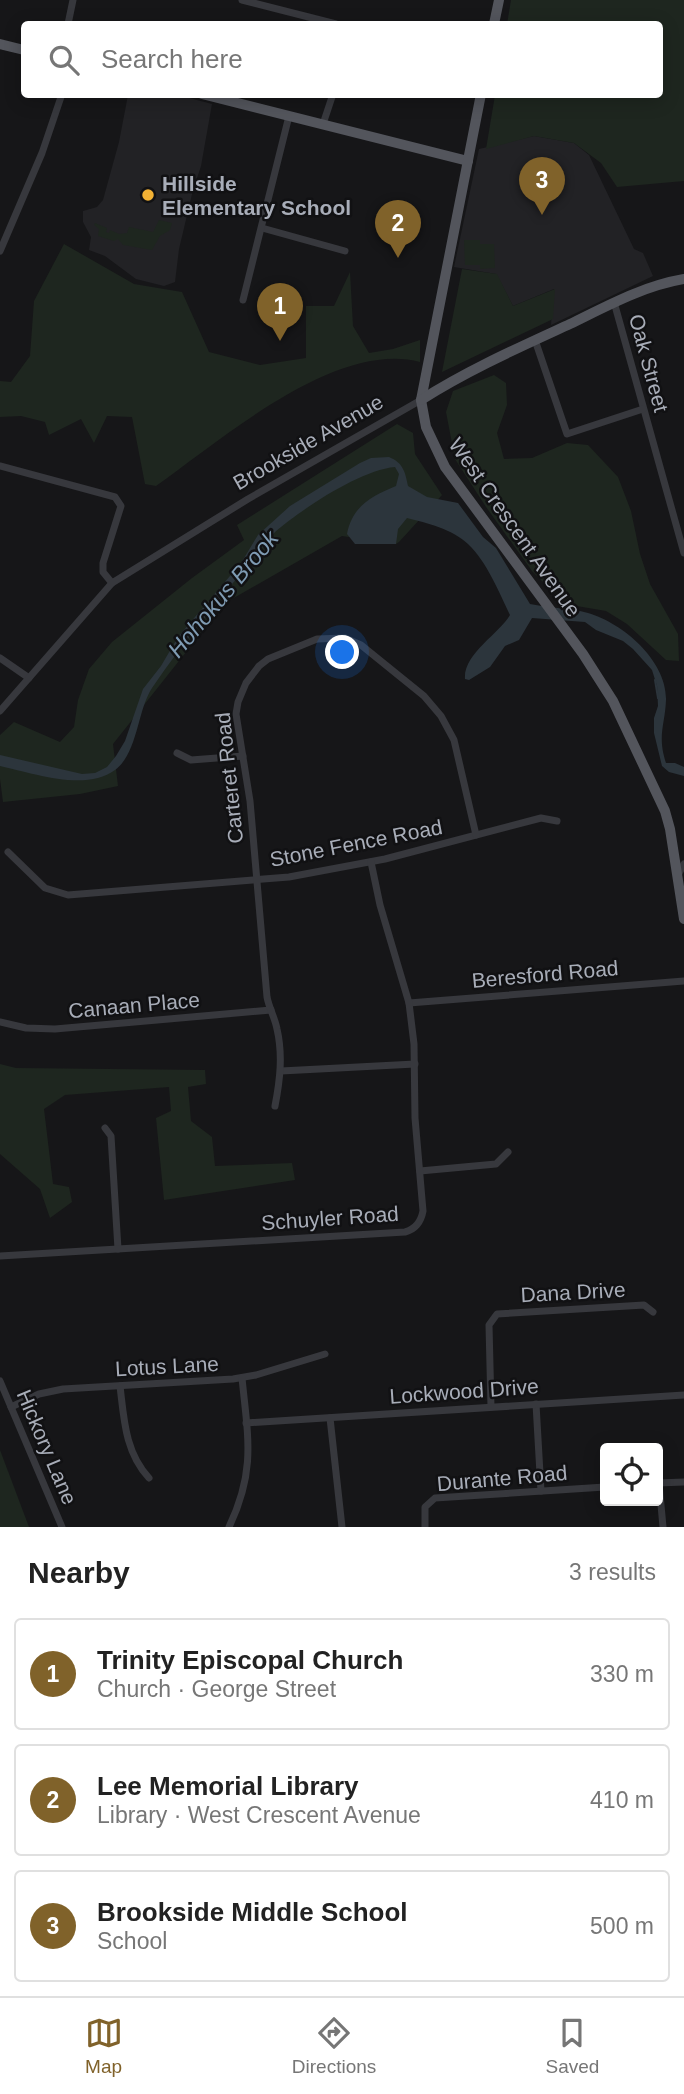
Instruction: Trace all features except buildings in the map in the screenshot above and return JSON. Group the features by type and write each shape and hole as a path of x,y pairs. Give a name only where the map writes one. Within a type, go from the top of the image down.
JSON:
{"main road":[{"path":"495,21 499,0"},
{"path":"0,44 21,49"},
{"path":"218,98 468,161"},
{"name":"West Crescent Avenue","path":"480,98 421,400 426,427 445,467 583,654 613,701 658,793 670,829 684,919"},
{"name":"Brookside Avenue","path":"421,400 449,383 614,302 653,285 684,279"},
{"path":"427,371 437,382 449,383"}],"street":[{"path":"69,21 73,0"},
{"path":"242,0 324,21"},
{"path":"0,251 48,138 61,98"},
{"path":"323,124 332,98"},
{"path":"243,300 289,116"},
{"path":"262,228 345,251"},
{"name":"Oak Street","path":"614,302 684,553"},
{"path":"535,340 566,434 643,410"},
{"name":"Brookside Avenue","path":"0,711 112,583 248,499 421,400"},
{"path":"0,466 115,497 119,501 121,506 103,563 103,572 112,583"},
{"name":"Carteret Road","path":"275,1106 281,1070 278,1030 267,997 250,801 236,715 242,692 252,674 278,653 317,639 345,638 361,645 424,696 442,716 459,753 476,835"},
{"path":"0,658 29,678"},
{"path":"177,753 191,760 243,756"},
{"name":"Stone Fence Road","path":"8,852 45,888 61,895 256,881 371,862 541,818 557,821"},
{"name":"Schuyler Road","path":"0,1256 405,1232 415,1227 422,1217 415,1118 415,1064 409,1003 380,905 371,862"},
{"path":"678,875 684,864"},
{"name":"Beresford Road","path":"409,1003 684,981"},
{"name":"Canaan Place","path":"0,1022 26,1028 55,1029 271,1010"},
{"path":"281,1070 415,1064"},
{"path":"105,1128 111,1136 118,1249"},
{"path":"419,1171 496,1164 508,1152"},
{"name":"Dana Drive","path":"491,1407 489,1325 493,1317 502,1313 644,1305 653,1311"},
{"name":"Lotus Lane","path":"11,1407 51,1391 242,1378 325,1354"},
{"path":"229,1527 246,1483 249,1454 242,1378"},
{"name":"Hickory Lane","path":"0,1381 62,1527"},
{"path":"120,1386 130,1449 149,1478"},
{"name":"Lockwood Drive","path":"246,1423 684,1395"},
{"path":"536,1404 541,1491"},
{"path":"330,1418 342,1527"},
{"path":"663,1483 684,1482"},
{"name":"Durante Road","path":"425,1527 425,1507 435,1498 600,1487"},
{"path":"661,1506 663,1527"}],"shaded area":[{"path":"511,0 684,0 684,181 617,187 601,163 574,143 534,136 486,149 494,98 663,98 663,21 508,21"},
{"name":"Hillside Elementary School","path":"127,98 189,98 212,104 201,166 179,249 175,282 164,286 136,279 105,256 89,250 91,237 83,222 83,211 97,207 103,200"},
{"path":"534,136 574,143 589,155 634,249 643,253 653,276 551,325 554,289 513,306 496,274 454,267 479,149"},
{"path":"159,220 172,223 170,230 160,236 152,250 123,245 118,239 114,241 98,236 99,229 94,225 95,223 107,228 106,232 109,233 110,230 119,234 127,233 129,227 153,232"},
{"path":"464,240 480,240 480,244 494,244 495,268 480,269 480,265 465,265"},
{"path":"64,244 134,284 182,292 209,352 260,365 306,358 306,306 334,306 350,272 353,326 369,353 420,340 420,362 387,359 353,365 317,379 246,420 156,486 145,484 132,417 107,416 94,443 81,419 49,435 45,422 21,416 0,417 0,381 11,382 30,356 34,301"},
{"path":"462,269 497,274 513,306 555,289 553,319 442,372"},
{"path":"494,375 506,383 507,405 497,433 504,459 532,458 567,443 588,445 618,477 631,511 640,554 650,584 678,634 679,661 666,660 627,624 606,611 565,604 532,571 486,507 455,459 446,412 453,391"},
{"path":"397,424 413,433 415,454 442,495 399,542 396,544 342,536 225,603 113,744 118,786 80,794 3,802 0,735 14,722 60,742 74,727 78,700 89,669 112,642 244,540 237,525"},
{"path":"0,1064 16,1068 205,1070 206,1084 188,1087 191,1121 212,1137 215,1166 292,1163 295,1180 164,1200 156,1118 171,1111 169,1087 65,1095 44,1109 53,1184 69,1187 72,1202 50,1218 40,1189 0,1154"},
{"path":"0,1450 29,1527 0,1527"}],"water":[{"path":"389,457 403,468 408,486 427,497 458,503 483,537 496,548 530,604 588,613 615,625 640,646 659,671 664,685 666,700 662,738 666,763 684,767 684,776 669,772 662,766 654,733 654,718 658,706 657,686 652,670 623,641 596,630 585,622 532,618 519,640 505,646 490,667 469,680 465,679 466,670 475,653 510,615 475,551 447,530 407,518 398,529 396,544 355,544 347,534 353,517 364,504 396,486 399,474 395,467 365,475 349,483 316,502 275,532 196,628 152,688 133,743 123,763 115,770 89,780 74,780 0,766 0,755 82,774 95,773 107,767 125,741 143,689 178,637 241,563 258,535 290,506 360,463 371,458"}],"waterway":[{"name":"Hohokus Brook","path":"655,680 658,698"}],"place":[{"name":"Hillside Elementary School","path":"148,195"},
{"name":"Brookside Middle School","path":"542,215"},
{"name":"Lee Memorial Library","path":"398,258"},
{"name":"Trinity Episcopal Church","path":"280,341"}]}
